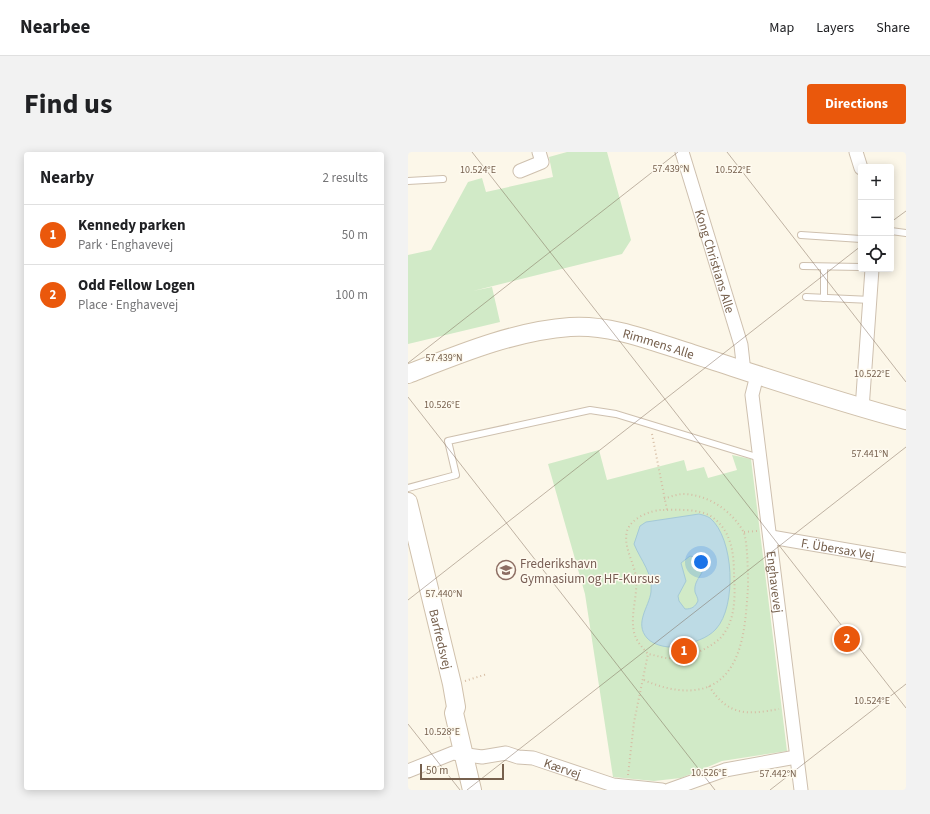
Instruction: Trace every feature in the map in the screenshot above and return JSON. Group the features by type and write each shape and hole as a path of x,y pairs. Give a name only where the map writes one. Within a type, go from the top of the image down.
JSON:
{"street":[{"path":"520,171 542,162 539,152"},
{"name":"Kong Christians Alle","path":"682,152 741,345 743,363 749,372"},
{"path":"856,152 860,164"},
{"path":"862,409 872,272"},
{"name":"Rimmens Alle","path":"408,374 511,338 543,330 570,327 608,330 749,372 862,409 906,420"},
{"name":"Enghavevej","path":"749,372 760,458 765,534 801,790"},
{"name":"Barfredsvej","path":"408,502 452,684 456,707 454,713 480,790"},
{"name":"F. Übersax Vej","path":"765,534 906,560"},
{"name":"Kærvej","path":"408,771 453,753 482,757 506,752 518,757 533,758 613,785 627,788 662,790"},
{"name":"Barfredsvej","path":"468,755 472,790"},
{"path":"668,790 725,770 796,757"}],"lane":[{"path":"408,181 443,179"},
{"path":"894,231 906,233"},
{"path":"801,235 858,240"},
{"path":"804,266 858,267"},
{"path":"824,267 824,298"},
{"path":"806,297 871,300"},
{"path":"408,488 456,475 448,441 590,410 616,414 760,458"}],"path":[{"path":"651,425 663,499 667,510"},
{"path":"644,680 660,687 675,691 700,690 722,679 731,667 739,646 746,614 749,575 744,532 722,508 708,499 696,495 682,494 663,499"},
{"path":"653,510 700,512 712,516 722,525 728,537 734,560 735,597 731,617 725,633 716,642 700,651 686,656 667,658 648,654 637,642 634,632 633,621 637,591 636,576 626,541 628,529 636,520 653,510"},
{"path":"744,532 765,534"},
{"path":"627,788 632,736 648,654"},
{"path":"452,684 486,674"},
{"path":"709,686 717,698 739,712 757,713 790,708"}],"green space":[{"path":"567,152 607,152 631,240 622,254 473,291 492,287 500,322 408,344 408,255 431,250 468,182 482,178 486,192 553,177 549,157"},
{"path":"599,450 607,480 684,460 687,471 704,467 708,478 737,470 732,455 751,459 787,751 722,761 681,778 654,781 613,777 585,594 548,464"}],"water":[{"path":"699,514 710,518 718,528 724,541 728,556 730,589 723,618 716,629 704,638 677,647 668,647 658,645 650,641 643,632 643,615 650,598 651,585 646,567 634,544 640,526 646,522","holes":["690,556 700,558 703,563 703,568 695,587 698,601 696,605 690,609 685,609 679,601 678,596 686,581 681,563"]}],"place":[{"name":"Frederikshavn Gymnasium og HF-Kursus","path":"506,570"},
{"name":"Odd Fellow Logen","path":"847,639"},
{"name":"Kennedy parken","path":"684,651"}]}
